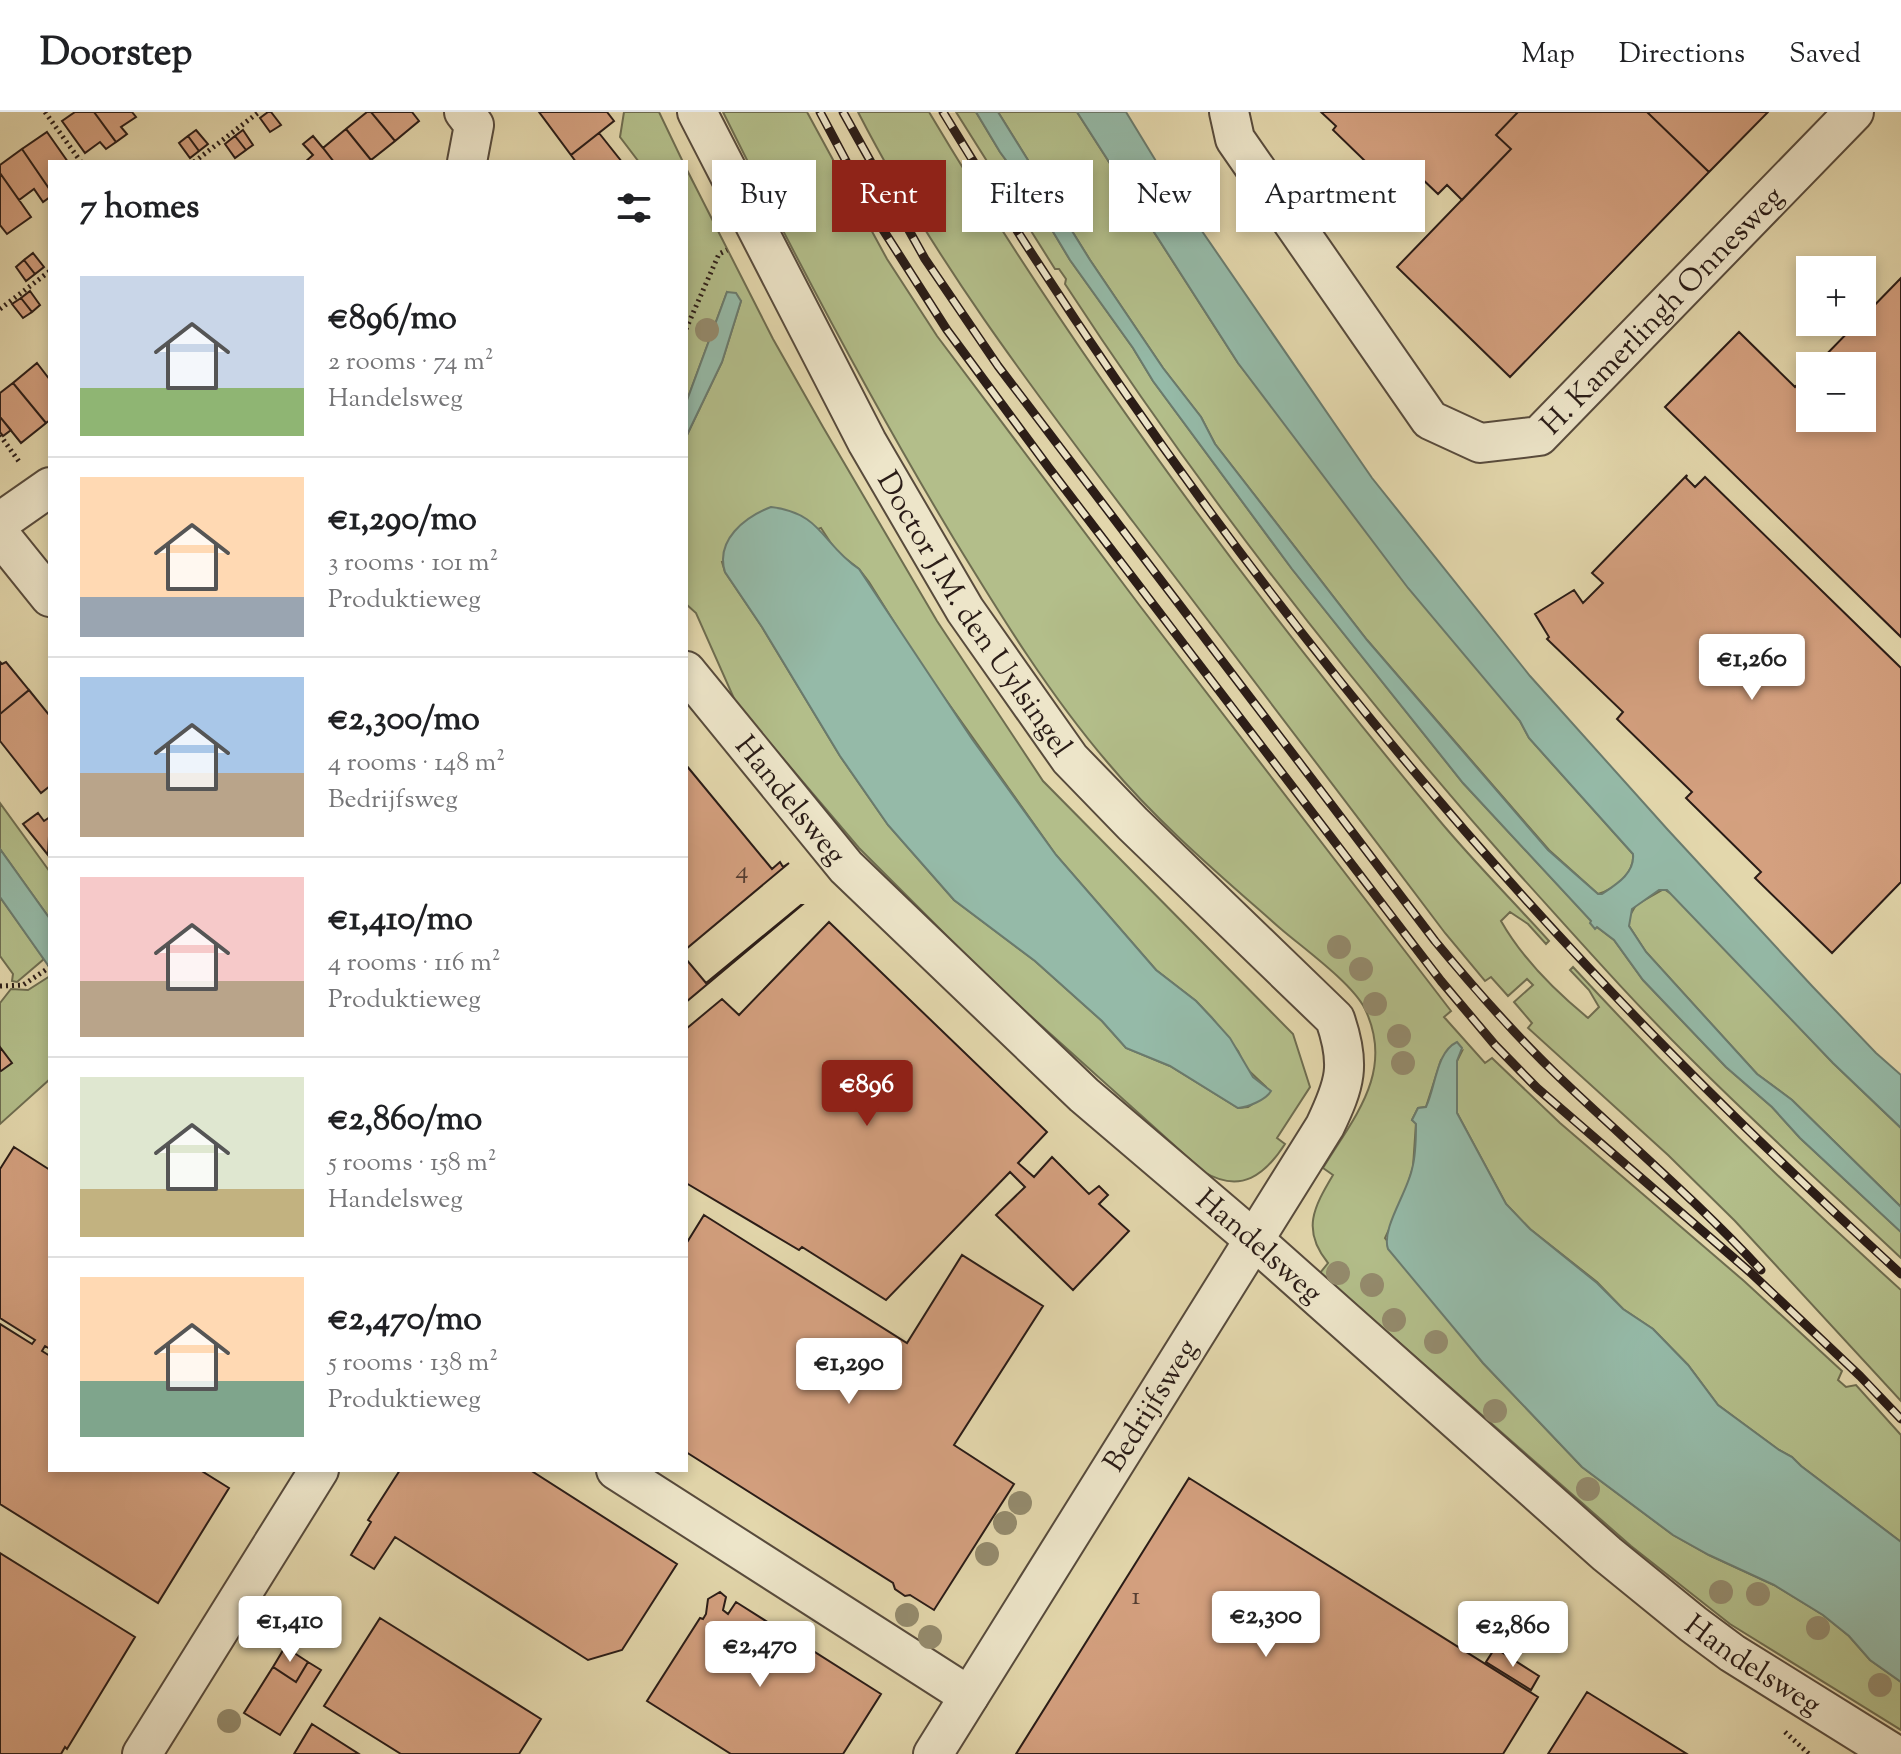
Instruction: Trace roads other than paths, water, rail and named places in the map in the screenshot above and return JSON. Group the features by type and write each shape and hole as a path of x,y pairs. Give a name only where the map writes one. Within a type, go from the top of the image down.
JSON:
{"street":[{"path":"464,112 474,125 467,160"},
{"name":"Doctor J.M. den Uylsingel","path":"697,112 867,442 965,610 1070,759 1335,1019 1345,1047"},
{"name":"H. Kamerlingh Onnesweg","path":"1229,112 1235,139 1430,420 1480,443 1539,436 1854,112"},
{"path":"0,522 48,488"},
{"path":"0,535 48,595"},
{"name":"Handelsweg","path":"688,673 846,867 1084,1095 1253,1239 1607,1554 1693,1624 1732,1653 1894,1754"},
{"name":"Bedrijfsweg","path":"933,1754 1325,1126 1342,1088 1345,1047"},
{"path":"142,1754 318,1472"},
{"path":"619,1472 969,1696"}],"railway":[{"path":"820,112 880,225 947,330 1441,981 1495,1045 1537,1088 1751,1273 1901,1419"},
{"path":"843,112 925,259 998,366 1435,941 1542,1060 1687,1195 1761,1270"},
{"path":"943,112 1087,338 1164,448 1243,556 1409,766 1625,1006 1741,1123 1901,1274"}]}
